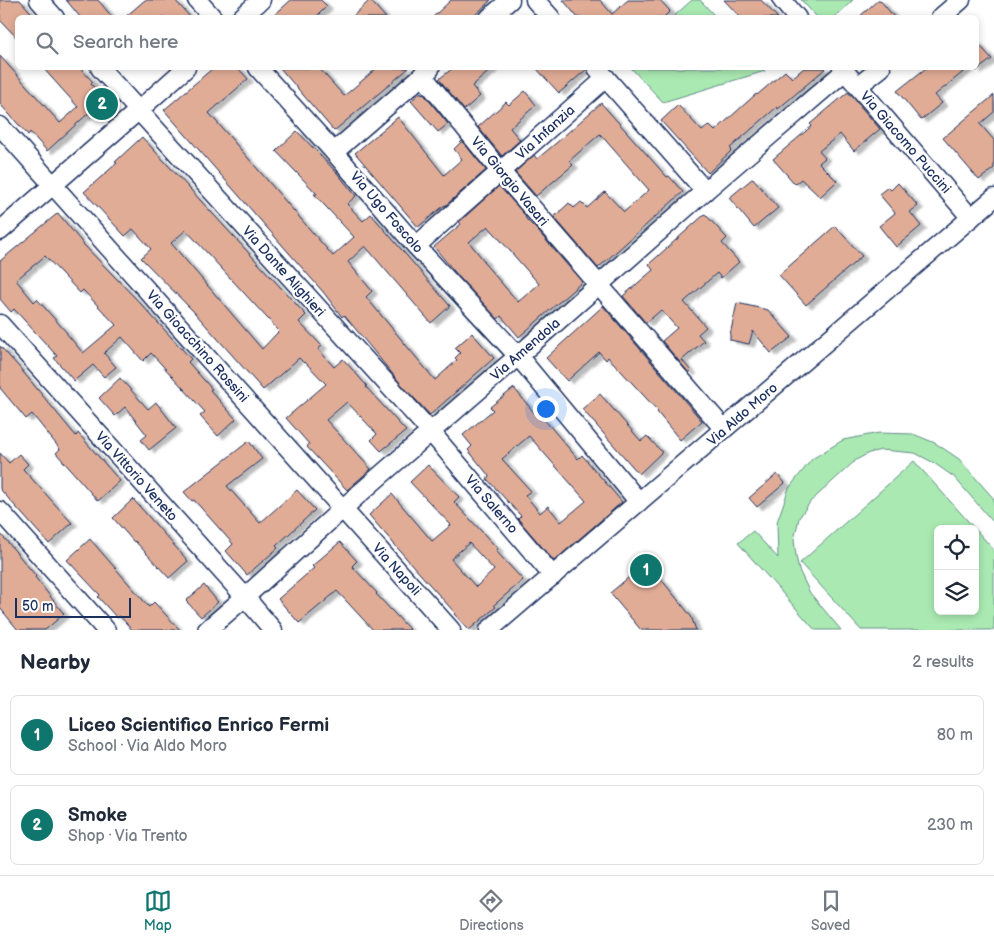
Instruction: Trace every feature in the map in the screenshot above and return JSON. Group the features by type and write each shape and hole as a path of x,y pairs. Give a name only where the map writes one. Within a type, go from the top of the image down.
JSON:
{"street":[{"path":"39,0 52,15"},
{"path":"197,0 210,15"},
{"path":"244,15 261,0"},
{"path":"493,15 510,0"},
{"path":"536,0 548,15"},
{"path":"782,0 795,15"},
{"path":"944,15 961,0"},
{"name":"Via Dante Alighieri","path":"102,70 430,431"},
{"path":"0,231 184,70"},
{"name":"Via Ugo Foscolo","path":"260,70 416,246 518,356 640,502"},
{"name":"Via Amendola","path":"207,630 430,431 518,356 842,70"},
{"name":"Via Giacomo Puccini","path":"844,70 971,218"},
{"path":"858,86 878,70"},
{"path":"334,152 427,72"},
{"name":"Via Giorgio Vasari","path":"427,72 501,172 724,430"},
{"path":"601,73 705,191"},
{"name":"Via Infanzia","path":"416,246 501,172 601,73"},
{"name":"Via Gioacchino Rossini","path":"0,126 343,508"},
{"name":"Via Aldo Moro","path":"490,630 994,198"},
{"name":"Via Vittorio Veneto","path":"0,324 273,630"},
{"name":"Via Salerno","path":"430,431 554,576"},
{"name":"Via Napoli","path":"343,508 451,630"},
{"path":"0,512 106,630"}],"green space":[{"path":"692,0 700,0 714,15 675,15"},
{"path":"801,0 853,0 837,15 815,15"},
{"path":"633,70 765,71 663,102"},
{"path":"879,433 913,434 935,443 959,459 994,499 994,523 954,477 915,453 881,450 869,453 856,460 810,502 799,518 794,540 799,570 810,593 841,630 815,630 738,543 753,531 778,558 777,522 789,488 812,459 843,440"},
{"path":"914,461 972,525 934,525 934,615 979,615 979,533 994,550 994,630 861,630 800,563"}],"building":[{"path":"0,0 20,0 33,15 15,15 15,36 0,20"},
{"path":"66,0 98,0 110,15 78,15"},
{"path":"145,0 175,0 188,15 128,15"},
{"path":"291,0 321,0 327,6 318,15 274,15"},
{"path":"370,0 383,15 354,15"},
{"path":"451,0 491,0 475,15 435,15"},
{"path":"563,0 600,0 612,14 628,0 660,0 670,11 666,15 576,15"},
{"path":"724,0 761,0 775,15 738,15"},
{"path":"880,0 892,15 861,15"},
{"path":"979,44 992,59 979,69"},
{"path":"0,56 60,123 78,107 45,70 82,70 93,82 91,84 104,99 47,151 30,132 28,135 0,104"},
{"path":"211,70 240,70 248,79 209,113 333,256 354,237 276,151 297,131 356,196 347,204 363,221 371,214 450,306 431,323 365,246 348,262 372,291 366,297 435,380 457,360 455,358 460,353 455,348 472,333 494,358 430,415 400,383 344,315 342,317 324,293 164,110"},
{"path":"282,70 321,70 344,96 375,70 407,70 334,131"},
{"path":"450,70 491,70 472,86 480,96 464,110 439,79"},
{"path":"538,70 586,70 559,93"},
{"path":"802,70 824,70 730,148 732,150 708,173 661,121 678,105 702,131 709,125 715,131 785,71 792,78"},
{"path":"923,70 966,70 935,95 942,103 921,120 897,91"},
{"path":"525,91 536,105 510,128 520,140 502,156 478,127 506,102 509,105"},
{"path":"421,92 448,124 438,132 411,101"},
{"path":"848,92 880,129 854,151 840,134 819,151 825,158 819,163 837,181 820,197 801,179 795,184 773,159"},
{"path":"994,95 994,112 980,124 994,140 994,168 979,180 943,138"},
{"path":"601,103 667,177 669,176 683,192 598,268 554,217 569,203 574,208 581,202 587,208 605,192 624,212 649,190 600,134 569,161 573,165 536,196 515,172 534,155 537,159"},
{"path":"398,117 444,175 462,159 454,149 462,141 486,170 418,227 355,153"},
{"path":"142,137 306,315 299,322 322,346 318,349 334,367 343,359 406,431 381,451 371,440 377,434 347,402 326,420 371,469 347,490 307,447 309,444 286,418 326,384 299,358 263,390 194,312 141,258 151,249 133,229 125,236 84,192 117,163 115,162","holes":["186,230 279,331 262,349 171,243"]},
{"path":"753,178 778,208 754,228 729,198"},
{"path":"898,183 918,206 910,212 921,226 896,247 879,226 895,213 879,194 888,187 891,190"},
{"path":"499,186 582,282 519,337 501,316 498,319 434,247 461,224 459,222","holes":["488,226 539,284 518,302 484,263 469,242"]},
{"path":"58,213 84,245 191,359 188,362 236,419 218,436 200,416 205,412 151,353 143,361 122,337 104,353 116,367 104,377 93,365 74,381 54,358 57,356 14,309 11,312 0,299 0,261","holes":["45,256 80,293 83,290 116,325 83,353 37,299 34,302 16,280"]},
{"path":"705,214 727,238 722,243 739,262 721,278 717,273 684,302 706,327 698,334 704,341 682,360 691,371 689,373 662,341 677,328 661,310 646,323 623,296 653,270 649,264"},
{"path":"835,226 862,256 806,305 779,275"},
{"path":"737,303 768,310 792,337 771,353 753,331 749,344 730,340"},
{"path":"603,306 702,421 680,440 658,411 608,357 606,360 599,352 567,381 546,358"},
{"path":"0,346 76,436 78,433 120,481 98,501 56,453 60,449 32,414 26,419 0,388"},
{"path":"120,378 148,409 156,402 176,428 149,450 141,440 147,435 125,407 115,416 99,398"},
{"path":"514,388 540,420 543,418 578,459 582,455 622,502 554,561 518,519 521,516 487,479 489,476 468,450 472,446 463,435 493,410 490,407","holes":["529,436 586,501 561,522 548,506 540,513 525,495 531,491 502,459"]},
{"path":"600,394 641,441 647,436 662,452 639,474 582,409"},
{"path":"249,441 262,459 227,486 260,523 297,490 315,510 276,546 278,548 247,575 226,551 233,544 194,500 192,501 184,492"},
{"path":"0,453 9,463 19,454 28,464 23,469 72,523 49,544 0,489"},
{"path":"428,465 459,497 454,502 498,549 496,551 523,580 469,630 369,515 392,494 432,541 451,525 410,482","holes":["469,543 494,570 476,587 451,559"]},
{"path":"777,474 785,483 757,507 749,498"},
{"path":"133,499 188,561 169,578 113,518"},
{"path":"0,533 36,576 64,614 45,630 18,630 0,608"},
{"path":"90,539 149,607 154,602 180,630 132,630 120,616 117,618 98,597 100,595 67,560"},
{"path":"340,542 357,561 352,566 410,630 373,630 337,591 299,623 278,599 314,568 312,566"},
{"path":"647,562 691,616 696,630 641,630 610,593"},
{"path":"204,585 218,602 201,617 186,601"}],"place":[{"name":"Smoke","path":"102,104"},
{"name":"Liceo Scientifico Enrico Fermi","path":"646,570"}]}
